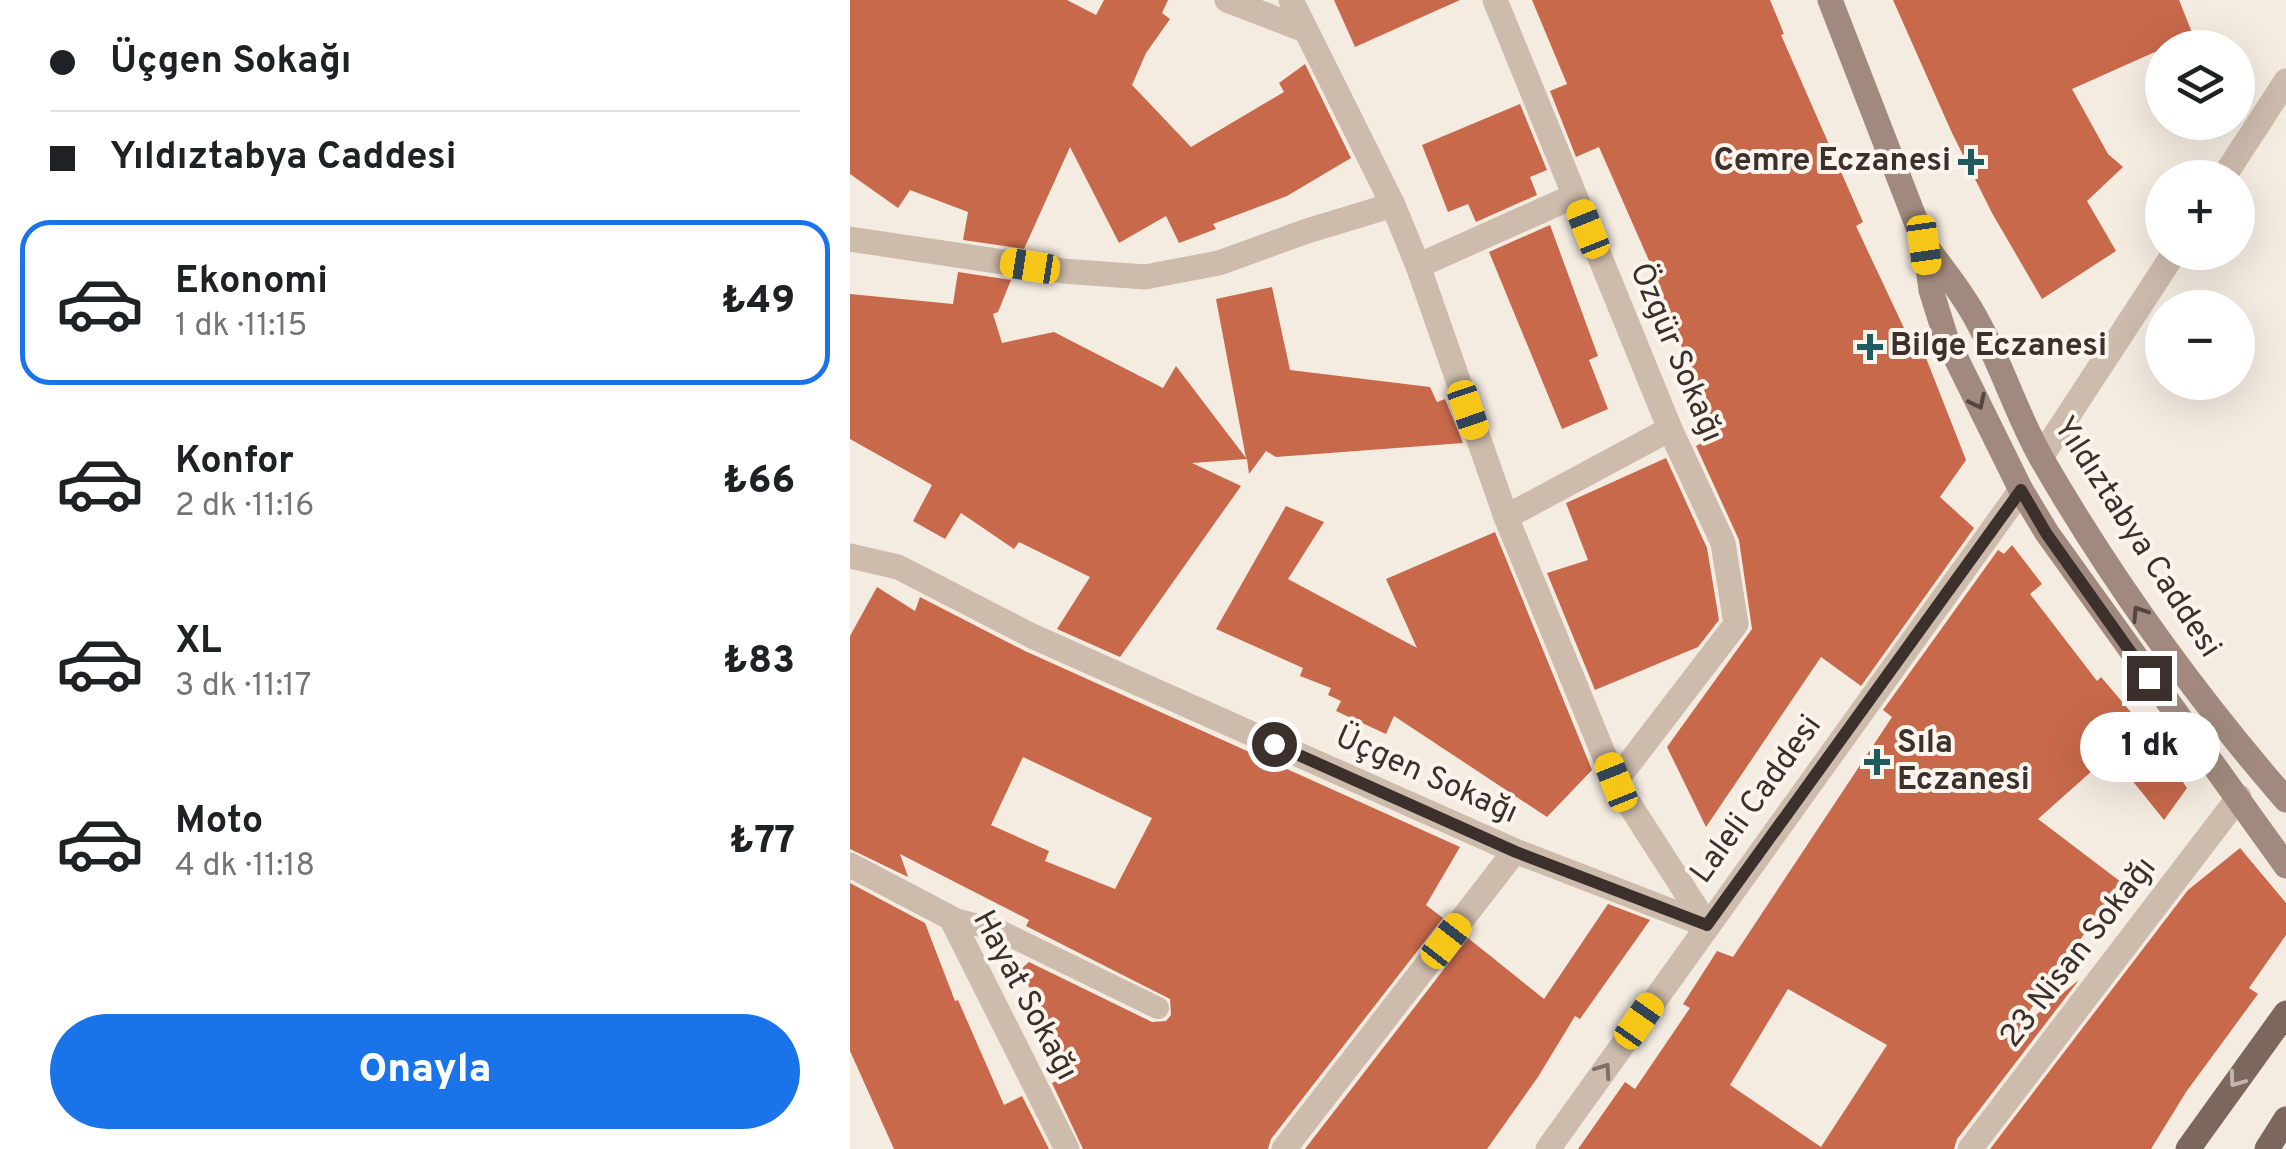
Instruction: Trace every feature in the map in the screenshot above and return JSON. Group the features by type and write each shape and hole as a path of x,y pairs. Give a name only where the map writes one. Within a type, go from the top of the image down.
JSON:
{"main road":[{"name":"Yıldıztabya Caddesi","path":"1830,0 1924,245 1931,290 1946,338 2021,490 2102,612 2286,866"},
{"name":"Yıldıztabya Caddesi","path":"1924,245 1979,323 2040,457 2157,641 2286,800"},
{"path":"2021,490 2040,457"},
{"path":"2188,1149 2286,1013"},
{"path":"2266,1149 2286,1119"}],"street":[{"path":"1226,0 1305,30"},
{"path":"1290,0 1393,205 1506,517 1616,782 1707,925"},
{"name":"Özgür Sokağı","path":"1495,0 1670,429 1723,543 1736,624 1616,782"},
{"path":"2236,160 2286,81"},
{"path":"1418,266 1574,196"},
{"path":"850,239 1063,271 1145,277 1219,263 1393,205"},
{"path":"2040,457 2162,270"},
{"path":"1506,517 1670,429"},
{"name":"Laleli Caddesi","path":"1548,1149 2021,490"},
{"name":"Üçgen Sokağı","path":"850,556 898,566 1032,636 1516,852 1707,925"},
{"name":"23 Nisan Sokağı","path":"1970,1149 2239,797"},
{"path":"1284,1149 1516,852"},
{"name":"Hayat Sokağı","path":"850,865 951,918 1067,1149"}],"lane":[{"path":"951,918 1000,931 1158,1008"}],"building":[{"path":"850,0 1067,0 1096,15 1104,0 1168,0 1162,13 1170,19 1146,53 1132,85 1191,147 1284,92 1279,83 1305,64 1351,158 1287,196 1213,224 1216,229 1179,243 1166,216 1119,243 1070,147 1024,249 963,240 968,212 910,190 898,208 850,174"},
{"path":"1334,0 1460,0 1355,47"},
{"path":"1532,0 1770,0 1784,34 1781,35 1863,222 1856,226 1911,343 1917,335 1966,460 1940,497 1974,528 1861,686 1821,657 1706,827 1667,747 1752,629 1739,540 1696,446 1707,440 1693,402 1704,399 1657,289 1661,288 1599,147 1576,157 1550,91 1567,84"},
{"path":"1893,0 2179,0 2191,30 2145,30 2145,56 2072,89 2108,154 2123,167 2087,201 2116,251 2042,299 1952,133"},
{"path":"1520,104 1547,170 1530,177 1537,195 1476,222 1468,204 1448,212 1422,145"},
{"path":"1550,225 1598,356 1589,360 1608,409 1562,429 1489,252"},
{"path":"958,272 1011,280 998,312 993,314 1002,343 1054,332 1163,388 1176,366 1246,458 1216,299 1272,287 1290,370 1430,387 1437,402 1445,399 1463,443 1276,457 1266,451 1249,474 1247,459 1192,463 1241,486 1120,657 1057,629 1090,577 1019,542 1014,549 961,513 945,539 913,521 932,485 850,439 850,294 953,304"},
{"path":"1666,458 1707,548 1719,620 1698,647 1595,690 1547,573 1588,560 1566,503"},
{"path":"1286,506 1324,522 1288,579 1417,648 1386,579 1495,532 1592,770 1547,817 1394,716 1386,734 1336,711 1341,701 1328,695 1331,688 1300,676 1303,668 1216,629"},
{"path":"2012,545 2042,584 2030,594 2097,681 2101,677 2143,722 2187,788 2164,820 2111,754 2038,819 2121,882 2023,1020 2026,1023 2079,980 1957,1139 1954,1149 1578,1149 1625,1082 1635,1089 1690,1008 1683,1004 1717,951 1733,957 1892,717 1883,710 1998,550 2004,554","holes":["1788,989 1887,1045 1821,1147 1730,1085"]},
{"path":"877,587 915,611 920,597 1025,651 1460,847 1426,905 1443,918 1271,1139 1268,1149 1083,1149 1052,1083 1070,1075 1021,969 1029,962 1152,1022 1166,1021 1171,1015 1170,999 1026,926 1029,920 900,854 908,877 850,849 850,636","holes":["1023,757 1152,818 1115,889 1045,861 1049,851 991,825"]},
{"path":"2240,848 2286,903 2286,935 2249,988 2258,994 2186,1092 2151,1149 1990,1149 2188,890"},
{"path":"850,883 925,923 955,1001 958,1000 1004,1105 1022,1096 1049,1149 894,1149 850,1051"},
{"path":"1608,904 1650,920 1580,1019 1575,1016 1487,1149 1305,1149 1468,938 1544,999"}],"place":[{"name":"Cemre Eczanesi","path":"1971,162"},
{"name":"Bilge Eczanesi","path":"1870,347"},
{"name":"Sıla Eczanesi","path":"1877,762"}],"route":[{"path":"1274,744 1516,852 1707,925 2021,490 2046,533 2149,678"}]}
